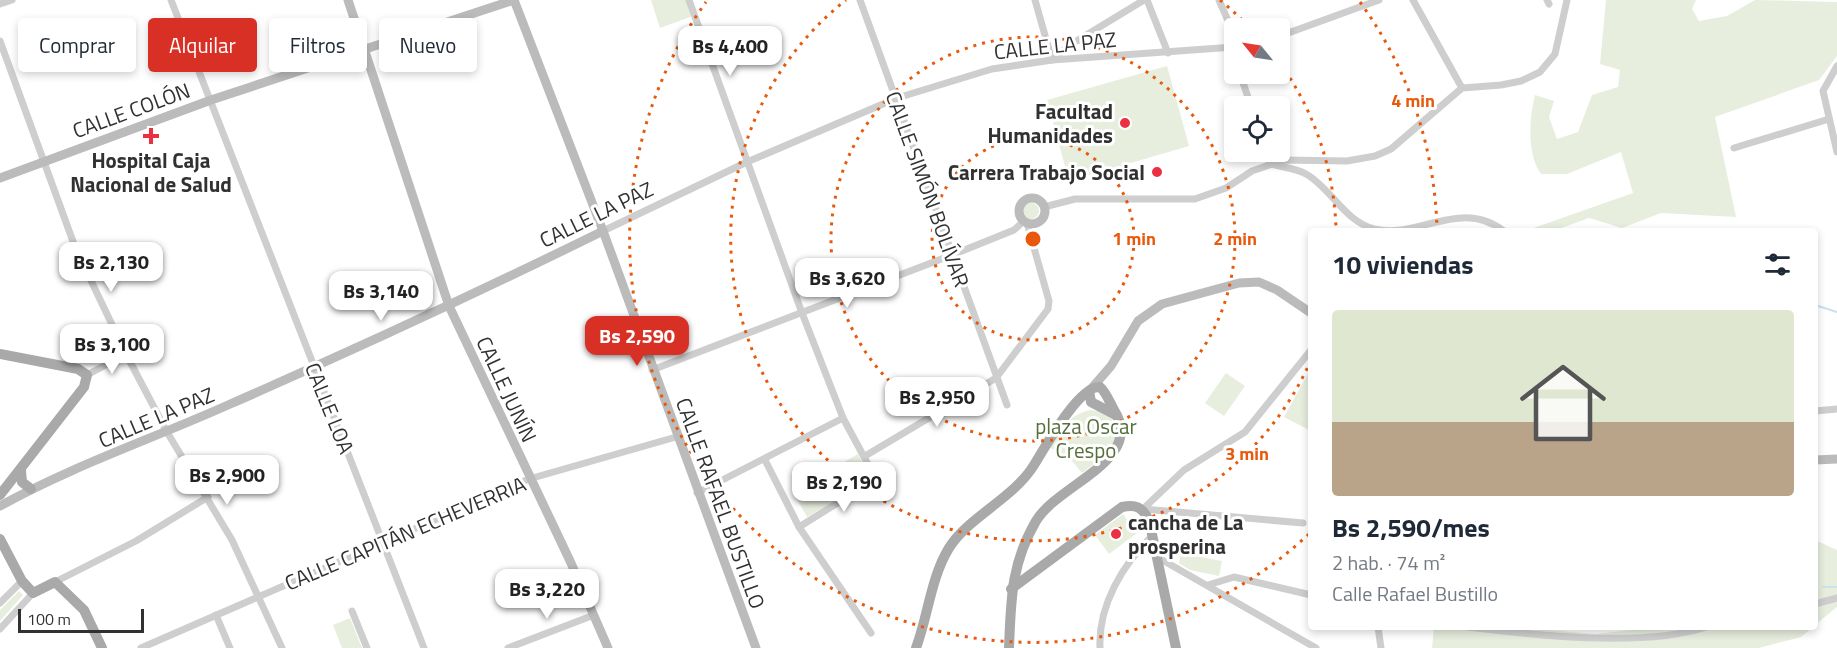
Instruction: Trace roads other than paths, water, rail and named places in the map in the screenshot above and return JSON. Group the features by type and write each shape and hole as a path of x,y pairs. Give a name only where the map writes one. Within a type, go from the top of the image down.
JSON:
{"main road":[{"name":"CALLE JUNÍN","path":"348,0 354,18"},
{"name":"CALLE COLÓN","path":"367,48 514,0"},
{"name":"CALLE RAFAEL BUSTILLO","path":"514,0 603,231 676,437 756,648"},
{"name":"CALLE JUNÍN","path":"367,55 449,306 608,648"},
{"name":"CALLE COLÓN","path":"0,178 42,160 296,72"},
{"path":"1035,199 1044,207 1042,219 1035,223 1025,222 1019,210 1026,200 1035,199"},
{"name":"CALLE LA PAZ","path":"0,506 31,489 167,432 449,306 603,231"},
{"path":"1091,396 1131,331 1146,313 1162,304 1239,283 1259,282 1277,290 1308,311"},
{"path":"0,354 78,369 87,375 84,387 21,471 0,495"},
{"path":"1104,393 1111,366"},
{"path":"916,648 941,562 949,547 1033,468 1058,424 1091,396 1098,387 1119,417 1123,428 1119,448 1108,460 1056,500 1038,518 1022,547 1011,589 1009,648"},
{"path":"1091,396 1119,417"},
{"path":"1818,460 1837,459"},
{"path":"21,471 22,482 31,489"},
{"path":"1011,589 1122,507 1134,505 1143,509 1153,535 1176,648"},
{"path":"0,539 22,581 33,593 54,582 84,610 100,648"}],"street":[{"path":"0,4 12,0"},
{"name":"CALLE LOA","path":"171,0 424,648"},
{"path":"689,0 802,313 843,418 876,479 799,527"},
{"name":"CALLE SIMÓN BOLÍVAR","path":"860,0 1006,405"},
{"path":"1035,0 1052,60 1070,45 1146,0 1168,53"},
{"path":"1219,0 1227,18"},
{"path":"1290,32 1379,0"},
{"path":"1413,0 1462,88"},
{"path":"1044,207 1075,199 1195,200 1226,188 1252,171 1284,160 1347,161 1375,156 1391,149 1462,88 1521,81 1540,72 1555,54 1568,0"},
{"path":"0,41 75,247 126,354 167,432 232,540 282,648"},
{"name":"CALLE LA PAZ","path":"603,231 747,162 897,98 992,69 1052,60 1224,49"},
{"path":"1837,66 1823,91 1837,152"},
{"path":"1734,148 1829,119"},
{"path":"1270,164 1305,173 1354,219 1370,228"},
{"path":"1401,228 1472,217 1493,223 1500,228"},
{"path":"652,370 952,255 1014,230 1025,222 1049,301 1048,309 996,378 865,456"},
{"path":"87,375 126,354"},
{"path":"1143,509 1184,470 1245,432 1308,354"},
{"path":"1818,411 1837,409"},
{"path":"698,493 843,418"},
{"name":"CALLE CAPITÁN ECHEVERRIA","path":"141,648 529,479 676,437"},
{"path":"765,460 799,527 871,633"},
{"path":"54,582 128,545 208,497"},
{"path":"1143,509 1303,523"},
{"path":"1100,648 1107,605 1122,571 1134,554 1153,535"},
{"path":"1157,557 1316,648"},
{"path":"1208,585 1234,577 1308,594"},
{"path":"0,603 22,581"},
{"path":"0,629 33,593"},
{"path":"1818,603 1837,598"},
{"path":"352,611 367,648"},
{"path":"216,615 230,648"},
{"path":"508,648 594,615"},
{"path":"1378,630 1381,648"},
{"path":"1502,630 1594,638 1651,636 1688,630"}],"waterway":[{"path":"1818,306 1837,312"},
{"path":"1823,587 1837,587"}],"place":[{"name":"Facultad Humanidades","path":"1125,123"},
{"name":"Hospital Caja Nacional de Salud","path":"151,136"},
{"name":"Carrera Trabajo Social","path":"1157,172"},
{"name":"cancha de La prosperina","path":"1116,534"}],"park label":[{"name":"plaza Oscar Crespo","path":"1086,438"}]}
